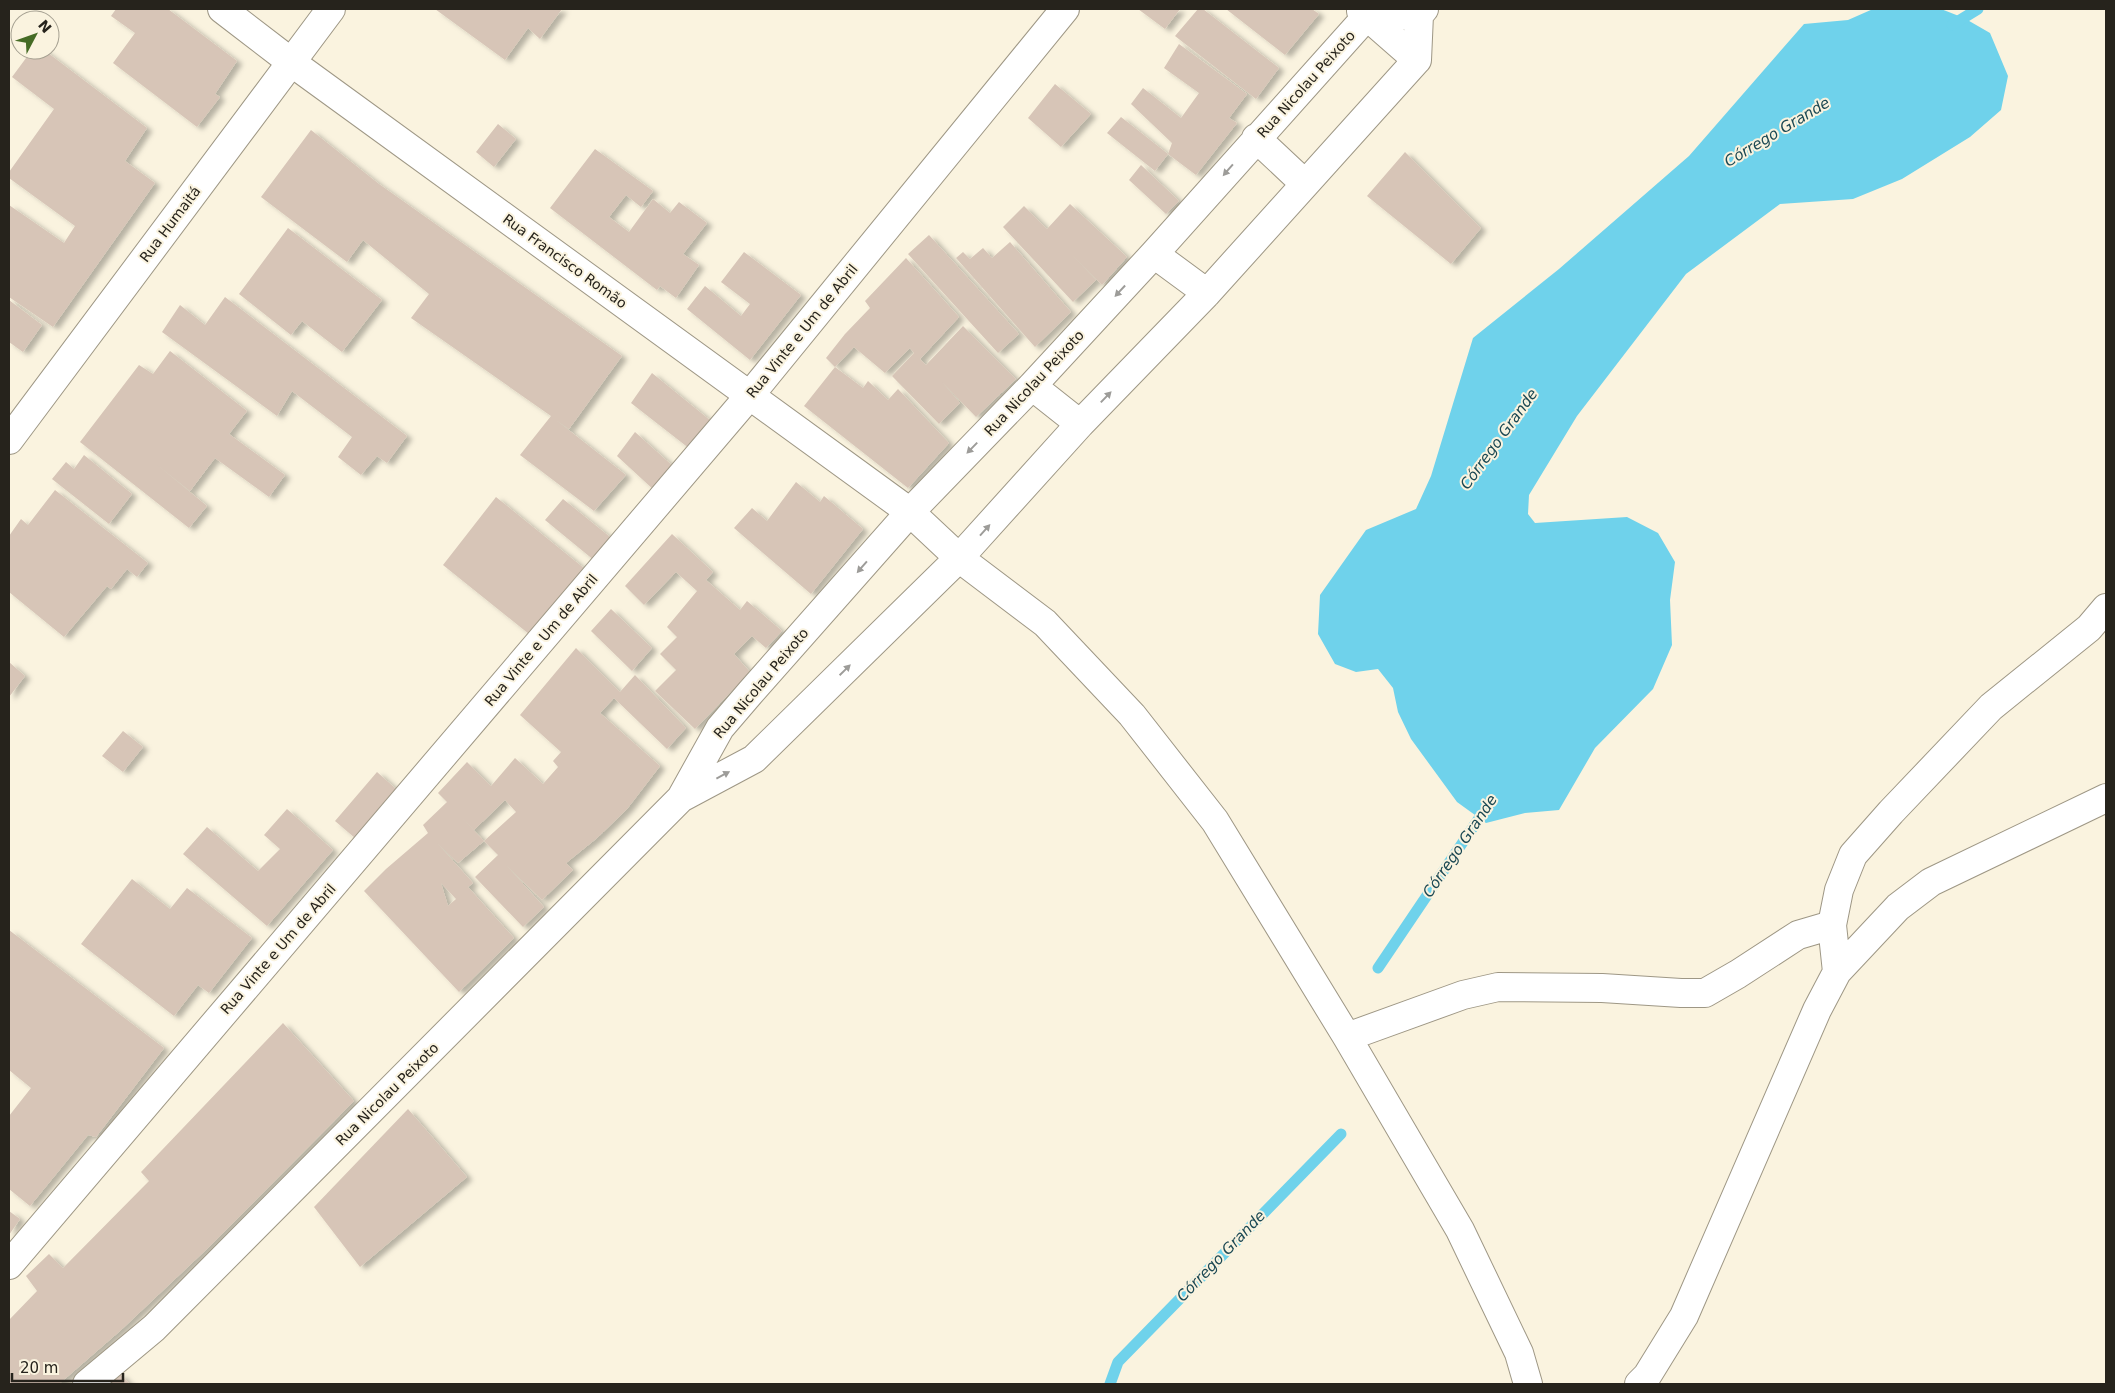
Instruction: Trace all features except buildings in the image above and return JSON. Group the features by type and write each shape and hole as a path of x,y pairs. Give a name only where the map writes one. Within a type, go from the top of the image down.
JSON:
{"street":[{"name":"Rua Francisco Romão","path":"222,9 291,62 910,512 959,558 1045,623 1132,715 1215,821 1347,1037 1460,1230 1518,1353 1528,1384"},
{"name":"Rua Humaitá","path":"9,440 331,9"},
{"name":"Rua Vinte e Um de Abril","path":"9,1265 750,395 1065,9"},
{"path":"1362,13 1421,12 1417,60"},
{"path":"1362,13 1417,60"},
{"name":"Rua Nicolau Peixoto","path":"88,1384 154,1328 680,798 720,728 910,512 1032,386 1154,254 1362,13"},
{"name":"Rua Nicolau Peixoto","path":"680,798 754,759 959,558 1080,424 1207,293 1417,60"},
{"path":"1256,138 1305,184"},
{"path":"1154,254 1207,293"},
{"path":"1032,386 1080,424"},
{"path":"1837,972 1832,924 1839,890 1854,856 1892,812 1991,707 2090,628 2106,608"},
{"path":"1639,1384 1647,1376 1684,1316 1817,1010 1837,972 1898,907 1931,882 2106,798"},
{"path":"1347,1037 1463,995 1498,987 1602,988 1680,994 1705,993 1798,935 1832,924"}],"water":[{"path":"1873,9 1941,9 1964,18 1990,33 2008,76 2001,110 1970,137 1902,179 1853,199 1780,204 1686,274 1577,416 1529,495 1528,514 1535,523 1627,517 1658,533 1675,562 1670,600 1672,645 1653,689 1595,748 1559,810 1525,813 1486,823 1457,802 1411,739 1398,712 1393,688 1378,669 1356,672 1335,664 1318,634 1320,595 1366,530 1416,509 1431,476 1473,338 1559,269 1689,156 1804,24 1848,20"}],"waterway":[{"name":"Córrego Grande","path":"1952,25 1978,9"},
{"name":"Córrego Grande","path":"1378,968 1488,805"},
{"name":"Córrego Grande","path":"1110,1384 1118,1362 1341,1134"}]}
